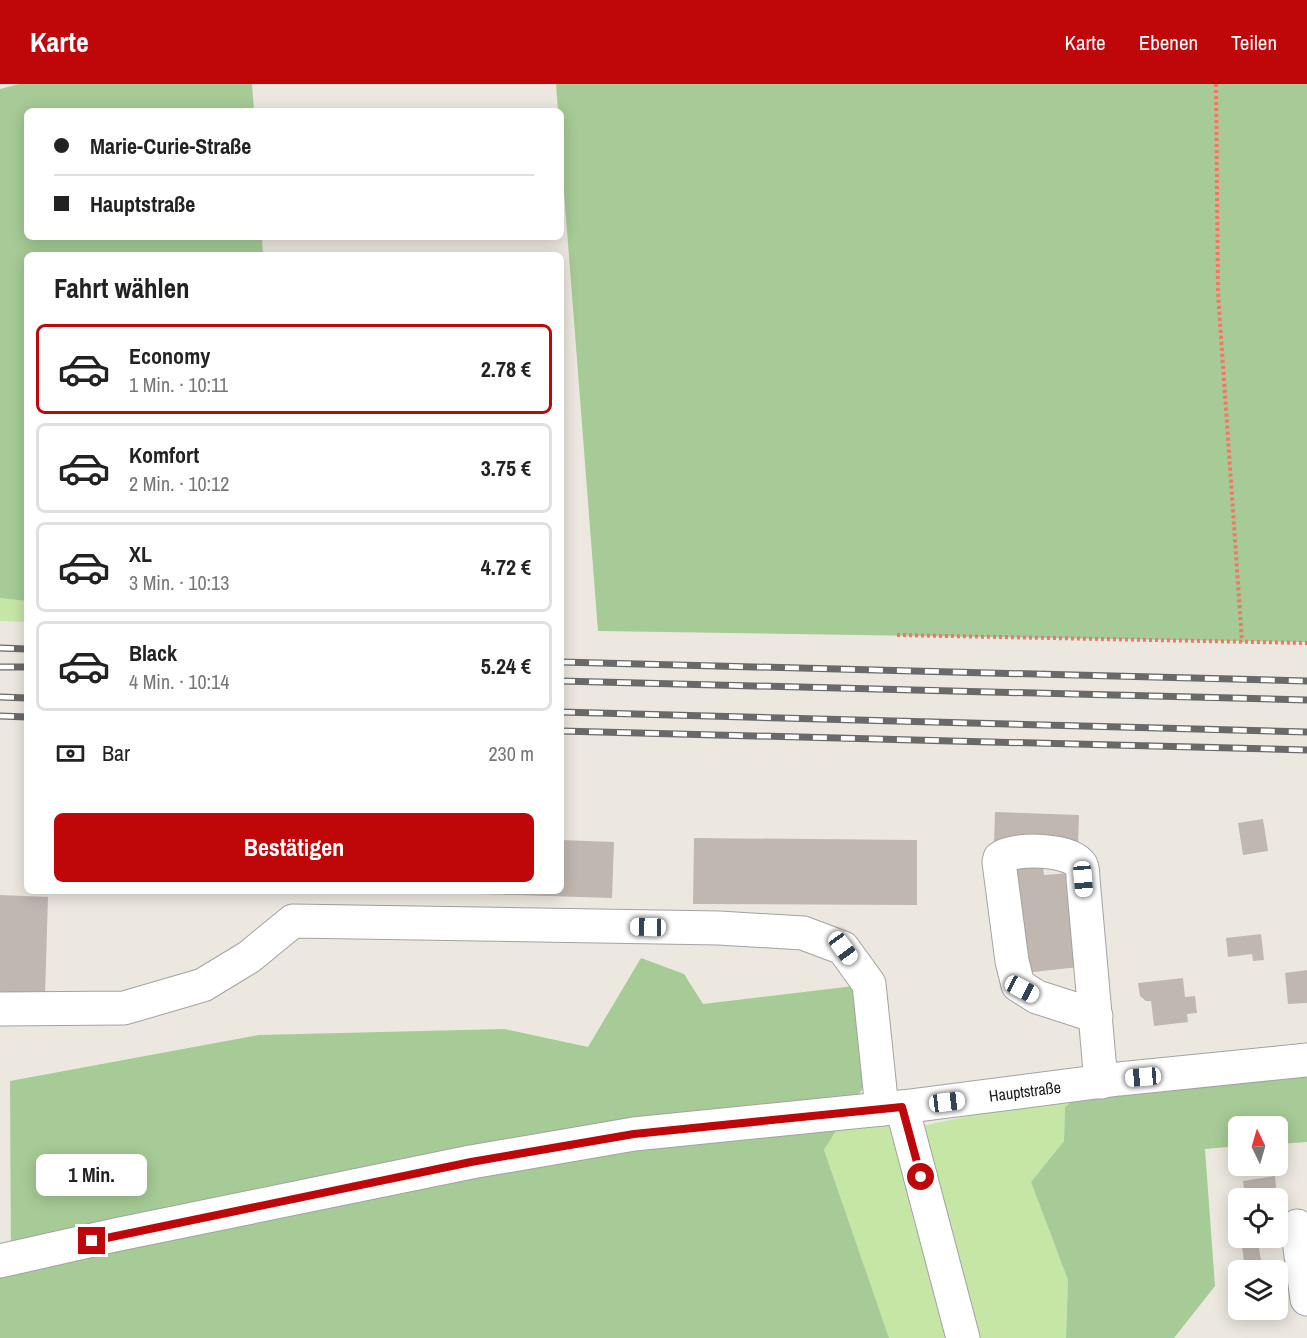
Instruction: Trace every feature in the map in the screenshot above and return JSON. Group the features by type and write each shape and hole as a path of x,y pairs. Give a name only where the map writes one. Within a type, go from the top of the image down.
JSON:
{"street":[{"path":"1096,1016 1037,997 1018,985 1012,961 999,862 1002,856 1016,852 1062,853 1080,865 1096,1016 1101,1082"},
{"path":"0,1009 124,1008 203,985 249,957 293,921 719,928 803,933 843,948 869,984 892,1108 963,1338"},
{"name":"Hauptstraße","path":"0,1261 471,1162 634,1134 892,1108 1101,1082 1307,1060"},
{"path":"1298,1226 1307,1299"}],"path":[{"path":"1216,84 1218,293 1242,642"},
{"path":"897,635 1307,643"}],"green space":[{"path":"19,84 252,84 254,108 24,108 24,240 262,240 263,252 24,252 24,601 0,598 0,89"},
{"path":"556,84 1307,84 1307,642 598,631 564,192 564,108 558,108"},
{"path":"0,598 24,601 24,622 0,621"},
{"path":"641,958 684,974 703,1004 854,986 868,1080 824,1150 889,1338 0,1338 0,1268 11,1265 10,1081 259,1035 504,1029 588,1047"},
{"path":"1307,1071 1307,1142 1288,1143 1288,1116 1228,1116 1228,1147 1205,1149 1215,1286 1174,1338 1066,1338 1068,1280 1031,1182 1064,1141 1065,1107 1076,1097"},
{"path":"1076,1097 1065,1107 1064,1141 1031,1182 1068,1280 1066,1338 889,1338 824,1150 842,1122 885,1121 895,1132 973,1115 975,1108"}],"building":[{"path":"995,812 1079,815 1078,846 994,843"},
{"path":"1263,819 1268,851 1243,855 1238,823"},
{"path":"694,838 917,840 917,905 693,904"},
{"path":"564,840 614,842 612,898 479,894 564,894"},
{"path":"1042,859 1044,875 1070,873 1079,967 1024,973 1015,862"},
{"path":"0,895 48,897 45,995 0,994"},
{"path":"1261,934 1264,960 1253,961 1252,954 1228,957 1226,938"},
{"path":"1307,970 1307,1003 1288,1004 1285,973"},
{"path":"1183,978 1185,997 1195,996 1197,1013 1187,1014 1188,1022 1154,1026 1151,1001 1146,1001 1140,996 1138,983"},
{"path":"1275,1176 1276,1188 1244,1188 1243,1181"},
{"path":"1242,1248 1259,1248 1261,1260 1244,1260"},
{"path":"1294,1263 1297,1279 1288,1280 1288,1264"}],"railway":[{"path":"0,648 24,649"},
{"path":"564,662 1307,681"},
{"path":"0,667 24,667"},
{"path":"564,681 1307,700"},
{"path":"0,697 24,698"},
{"path":"564,712 1307,732"},
{"path":"0,716 24,717"},
{"path":"564,731 1307,750"}],"route":[{"path":"92,1241 471,1162 634,1134 902,1107 921,1177"}]}
